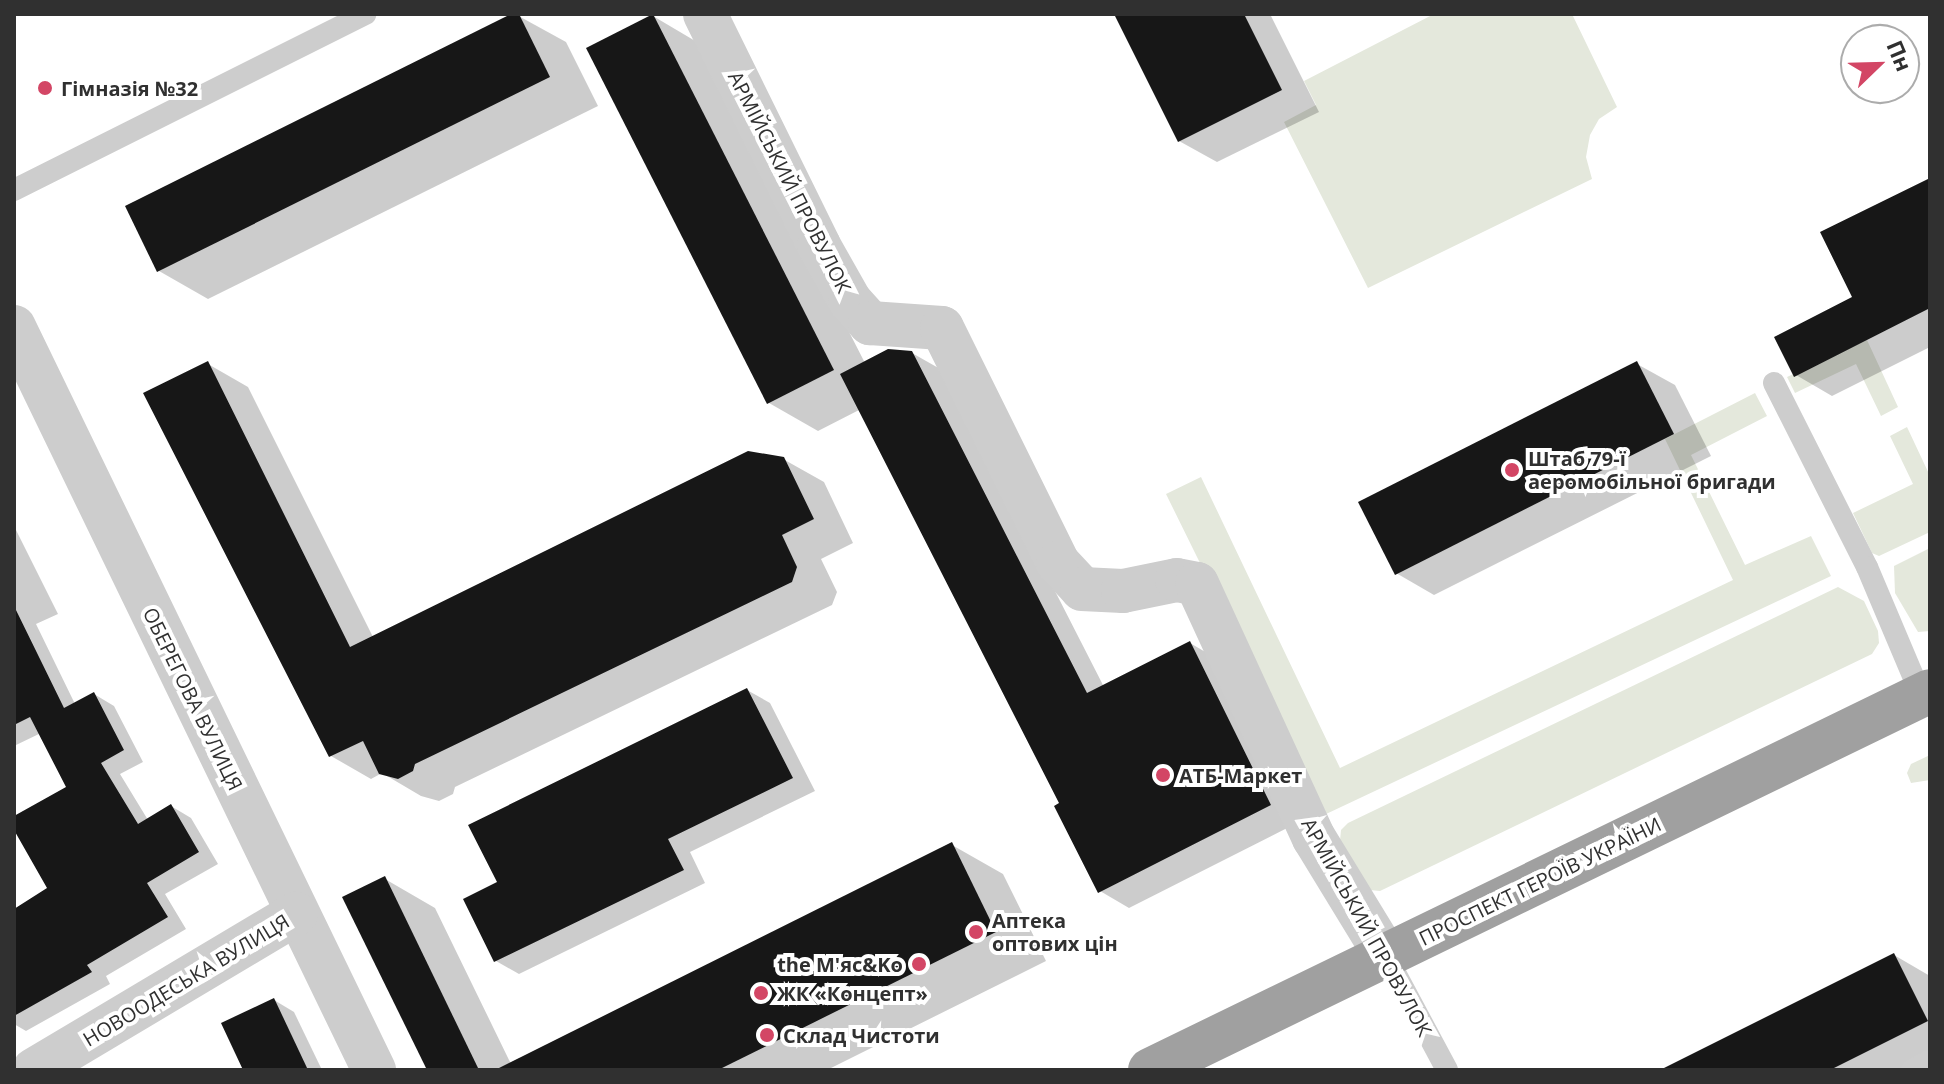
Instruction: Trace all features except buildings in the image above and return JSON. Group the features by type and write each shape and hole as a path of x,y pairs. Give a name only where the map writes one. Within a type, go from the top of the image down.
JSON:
{"highway":[{"name":"ПРОСПЕКТ ГЕРОЇВ УКРАЇНИ","path":"1150,1070 1926,693"}],"street":[{"name":"АРМІЙСЬКИЙ ПРОВУЛОК","path":"705,14 819,246 850,301 870,323 942,328 1058,563 1082,589 1123,591 1177,580 1197,584 1314,838 1386,956"},
{"name":"ОБЕРЕГОВА ВУЛИЦЯ","path":"14,327 374,1070"},
{"name":"НОВООДЕСЬКА ВУЛИЦЯ","path":"34,1070 296,914"}],"lane":[{"path":"14,190 365,14"},
{"path":"1774,383 1867,567 1926,693"},
{"name":"АРМІЙСЬКИЙ ПРОВУЛОК","path":"1386,956 1447,1070"},
{"path":"1912,1070 1930,1061"}],"shaded area":[{"path":"1434,14 1572,14 1617,107 1599,119 1590,135 1586,157 1592,179 1368,288 1284,122 1316,105 1304,81"},
{"path":"1867,340 1898,407 1881,416 1856,364 1795,393 1787,377"},
{"path":"1755,393 1767,416 1691,455 1745,565 1811,536 1831,576 1324,815 1166,494 1201,477 1340,768 1733,580 1665,439"},
{"path":"1907,427 1930,476 1930,532 1879,556 1872,553 1853,513 1913,484 1890,436"},
{"path":"1930,548 1930,631 1918,632 1895,593 1894,566"},
{"path":"1838,587 1864,601 1878,631 1879,643 1872,654 1380,891 1370,890 1340,841 1341,830 1348,823"},
{"path":"1930,755 1930,780 1911,783 1907,773 1911,764"}],"place":[{"name":"Гімназія №32","path":"45,88"},
{"name":"Штаб 79-ї аеромобільної бригади","path":"1512,470"},
{"name":"АТБ-Маркет","path":"1163,775"},
{"name":"Аптека оптових цін","path":"976,932"},
{"name":"the М'яс&Kо","path":"919,964"},
{"name":"ЖК «Концепт»","path":"761,993"},
{"name":"Склад Чистоти","path":"767,1035"}]}
